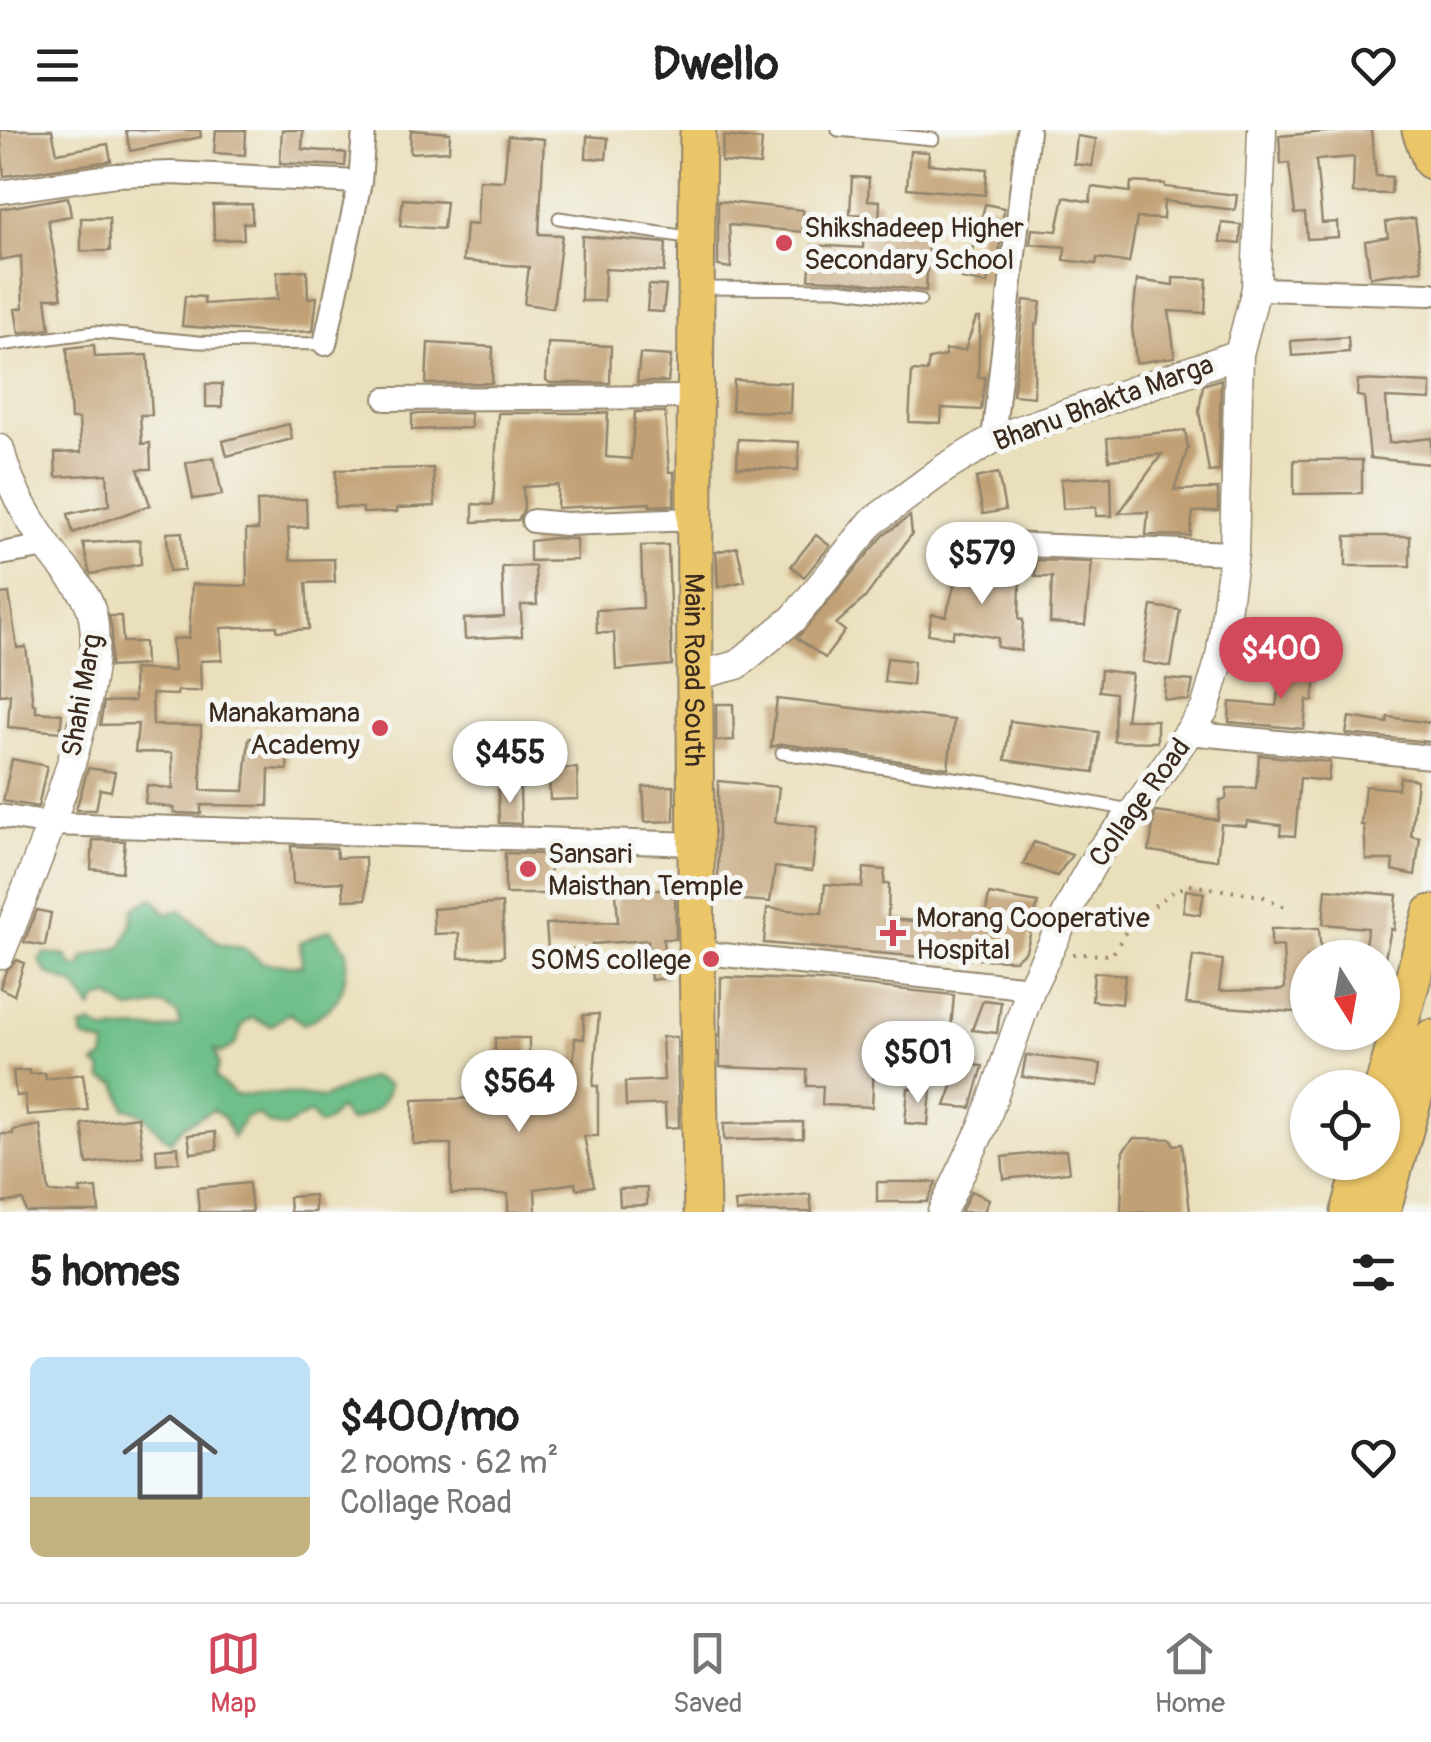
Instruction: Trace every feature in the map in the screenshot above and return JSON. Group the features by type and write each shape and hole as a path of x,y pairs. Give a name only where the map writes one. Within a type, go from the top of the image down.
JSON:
{"main road":[{"name":"Main Road South","path":"698,130 694,519 702,1212"},
{"path":"1420,130 1431,161"},
{"path":"1388,1070 1431,913"},
{"path":"1382,1212 1431,1038"},
{"path":"1349,1212 1357,1180"}],"street":[{"path":"325,344 360,182 364,130"},
{"name":"Collage Road","path":"942,1212 984,1124 1031,988 1049,951 1099,852 1190,733 1204,709 1220,658 1234,553 1239,354 1256,289 1262,130"},
{"path":"993,439 1028,131"},
{"path":"0,192 116,176 171,173 360,182"},
{"path":"1256,289 1431,294"},
{"name":"Bhanu Bhakta Marga","path":"695,676 737,665 794,618 872,522 945,468 993,439 1239,354"},
{"path":"386,399 694,397"},
{"name":"Shahi Marg","path":"0,449 22,504 47,546 87,598 95,621 84,716 52,824 0,955"},
{"path":"533,521 566,524 694,519"},
{"path":"950,542 1234,553"},
{"path":"0,554 47,546"},
{"path":"1190,733 1431,757"},
{"path":"0,816 52,824 698,844"},
{"path":"696,952 1031,988"}],"lane":[{"path":"838,130 932,138"},
{"path":"559,218 697,238"},
{"path":"696,288 836,289 920,300"},
{"path":"0,346 95,332 198,342 325,344"},
{"path":"782,753 988,783 1134,811"}],"path":[{"path":"1049,951 1112,955 1131,923 1174,891 1190,885 1262,896 1285,907"}],"green space":[{"path":"153,898 167,914 180,910 220,944 243,948 263,963 302,966 300,942 331,929 347,951 343,987 334,1004 304,1024 289,1013 271,1026 252,1018 243,1024 235,1045 221,1053 215,1050 219,1064 215,1077 235,1095 284,1093 323,1098 371,1077 389,1085 380,1105 349,1122 339,1108 319,1125 310,1113 283,1128 269,1124 258,1114 244,1118 233,1138 224,1117 213,1110 184,1126 171,1142 145,1117 125,1108 117,1084 102,1079 101,1069 95,1064 104,1058 106,1045 83,1038 81,1028 91,1024 107,1032 171,1028 180,1026 178,1014 163,1005 130,1010 108,996 97,1000 92,1009 73,984 47,973 39,960 45,953 66,956 72,967 81,966 84,957 122,947 134,908"}],"building":[{"path":"0,130 52,130 57,153 108,144 111,161 4,176"},
{"path":"126,130 200,130 201,137 130,151"},
{"path":"216,130 246,130 245,155 214,153"},
{"path":"282,130 303,130 302,149 346,153 345,166 280,163"},
{"path":"411,130 450,133 449,151 410,153"},
{"path":"1371,130 1376,176 1392,177 1391,194 1353,193 1354,157 1316,160 1322,223 1337,222 1338,237 1307,239 1305,213 1295,214 1289,163 1281,164 1279,136"},
{"path":"508,136 544,139 539,234 562,235 553,308 524,304 529,267 463,261 466,224 477,225 479,180 504,181"},
{"path":"587,136 608,138 606,159 586,158"},
{"path":"724,136 762,140 760,165 721,162"},
{"path":"1077,136 1096,139 1092,166 1074,164"},
{"path":"910,151 929,152 928,164 987,169 985,195 907,188"},
{"path":"852,177 869,178 868,200 880,201 879,224 929,227 926,291 809,279 812,245 863,248 865,215 850,214"},
{"path":"1131,182 1237,195 1235,210 1164,201 1163,219 1137,218 1129,263 1097,258 1096,264 1064,260 1065,247 1030,244 1032,229 1057,231 1064,197 1090,202 1092,187 1130,192"},
{"path":"68,197 71,216 48,220 62,298 46,298 50,329 19,333 15,309 23,308 21,256 0,260 0,209"},
{"path":"403,199 446,202 443,229 400,226"},
{"path":"718,201 803,210 803,232 729,225 731,268 718,266"},
{"path":"252,204 252,223 243,223 244,239 214,240 213,205"},
{"path":"985,204 1004,208 998,263 991,261 987,284 962,279"},
{"path":"81,218 109,218 110,251 81,251"},
{"path":"1415,218 1422,270 1370,277 1365,241 1388,237 1386,222"},
{"path":"1222,223 1241,225 1240,244 1220,242"},
{"path":"582,236 666,243 664,272 605,269 604,301 581,301"},
{"path":"307,270 308,298 317,297 313,331 272,333 182,326 185,296 204,297 204,304 278,299 277,272"},
{"path":"1173,278 1207,279 1205,313 1169,311 1175,357 1136,363 1132,327 1137,280 1173,285"},
{"path":"649,285 666,286 663,312 647,311"},
{"path":"1024,300 1041,302 1035,324 1034,397 1013,395"},
{"path":"976,318 980,318 978,377 985,377 981,410 942,408 941,423 909,422 912,371 927,372 929,359 945,356 945,350 965,350"},
{"path":"1348,337 1349,352 1292,356 1291,341"},
{"path":"428,343 493,347 492,383 426,384"},
{"path":"548,343 611,346 610,383 550,383 546,380"},
{"path":"94,345 95,357 148,355 152,415 140,415 142,444 150,443 151,469 138,469 150,505 73,533 68,514 109,505 107,474 56,477 55,453 81,452 79,419 71,419 67,348"},
{"path":"640,354 671,356 668,382 637,382"},
{"path":"1221,379 1219,471 1209,472 1199,411 1203,385"},
{"path":"734,380 791,383 790,413 732,410"},
{"path":"1358,380 1431,383 1431,400 1386,398 1389,443 1431,438 1431,464 1370,458 1364,397 1357,396"},
{"path":"206,384 222,384 222,407 206,407"},
{"path":"635,412 665,412 669,472 674,472 674,505 557,508 558,485 523,487 524,509 518,520 473,522 473,504 493,505 498,413 608,413 606,457 631,459"},
{"path":"470,413 471,428 412,430 412,414"},
{"path":"289,424 292,439 227,456 223,441"},
{"path":"1185,430 1188,448 1174,490 1218,489 1218,511 1193,512 1190,536 1146,535 1148,512 1119,513 1162,454 1109,460 1107,438"},
{"path":"738,439 799,442 798,470 737,467"},
{"path":"214,457 222,495 193,499 186,463"},
{"path":"1294,460 1362,460 1362,493 1294,494"},
{"path":"433,468 435,506 363,513 363,508 335,507 336,470"},
{"path":"998,473 1005,510 983,514 976,478"},
{"path":"1111,476 1112,516 1096,516 1096,507 1063,509 1061,479"},
{"path":"306,499 307,527 288,528 290,560 334,559 335,582 306,583 309,629 221,628 222,660 200,661 201,691 152,694 153,725 201,726 201,790 244,791 249,738 289,741 287,770 269,769 268,806 201,805 201,814 174,813 174,808 145,803 147,785 173,789 172,753 135,752 138,724 100,725 104,702 134,701 133,669 174,671 172,639 189,638 192,584 247,586 246,530 258,530 257,501"},
{"path":"910,516 912,534 865,598 836,624 845,631 825,658 797,638 884,535"},
{"path":"182,532 184,570 169,571 167,533"},
{"path":"816,535 830,546 804,577 791,566"},
{"path":"1346,536 1410,536 1410,566 1346,566"},
{"path":"576,539 577,560 530,561 530,541"},
{"path":"140,540 141,564 91,574 83,543"},
{"path":"668,545 672,665 616,670 614,633 597,633 596,610 643,608 641,546"},
{"path":"737,547 745,581 718,587 716,552"},
{"path":"962,557 988,558 988,580 1020,580 1021,651 997,647 998,638 954,630 952,638 928,634 932,614 946,616"},
{"path":"1036,560 1092,562 1085,625 1050,623 1052,577 1035,577"},
{"path":"535,566 537,605 521,605 522,636 465,639 464,619 504,617 502,567"},
{"path":"9,593 17,648 26,647 33,704 36,712 62,714 60,732 8,727 10,694 0,695 0,594"},
{"path":"1152,606 1180,610 1171,667 1143,662"},
{"path":"109,616 121,616 123,642 144,642 145,665 110,667"},
{"path":"887,658 914,661 912,685 884,682"},
{"path":"1282,665 1317,669 1313,701 1307,700 1304,729 1229,722 1230,702 1276,706"},
{"path":"1101,670 1132,674 1126,720 1157,720 1157,742 1114,741 1115,693 1099,691"},
{"path":"1166,679 1193,681 1189,701 1164,699"},
{"path":"777,699 954,720 948,768 783,744 771,747"},
{"path":"716,704 733,704 734,740 716,741"},
{"path":"1349,717 1387,723 1388,717 1431,723 1431,742 1346,734"},
{"path":"1010,721 1099,732 1094,772 1005,760"},
{"path":"1259,755 1330,762 1328,781 1300,778 1295,836 1280,835 1281,825 1247,821 1246,826 1221,824 1217,860 1149,851 1155,812 1218,820 1220,800 1226,799 1227,788 1256,788"},
{"path":"12,759 47,766 38,807 3,801"},
{"path":"88,768 115,772 111,791 100,789 96,810 76,810"},
{"path":"577,768 578,799 550,800 549,769"},
{"path":"1400,777 1417,780 1411,836 1420,838 1415,875 1392,870 1393,860 1366,860 1361,825 1365,786 1398,789"},
{"path":"718,781 779,787 775,822 817,827 812,871 775,867 770,902 718,898"},
{"path":"674,786 674,821 645,822 643,787"},
{"path":"498,789 520,789 521,824 499,823"},
{"path":"93,840 125,841 122,872 91,869"},
{"path":"1034,842 1072,855 1057,876 1023,864"},
{"path":"291,846 336,848 337,858 365,857 366,899 344,900 343,882 293,884"},
{"name":"Sansari Maisthan Temple","path":"505,853 550,854 550,894 505,894"},
{"path":"864,868 885,870 884,884 889,884 888,919 984,926 989,894 1038,903 1026,951 1015,960 933,958 764,943 767,908 822,913 825,884 862,887"},
{"path":"675,889 676,939 663,939 666,978 651,980 648,940 548,950 546,924 618,922 616,892"},
{"path":"1326,889 1397,895 1394,930 1391,929 1389,940 1366,940 1368,928 1323,924"},
{"path":"1186,890 1204,893 1200,915 1183,912"},
{"path":"502,903 501,957 459,958 459,933 434,934 433,909"},
{"path":"37,910 51,913 45,946 24,942"},
{"path":"1319,928 1320,940 1290,940 1290,1012 1186,1004 1193,956 1223,960 1219,991 1285,988 1283,946 1271,947 1271,929"},
{"path":"17,960 24,963 14,995 0,988 6,971"},
{"path":"1094,972 1125,975 1122,1004 1092,1001"},
{"path":"721,977 822,981 954,995 951,1029 928,1026 926,1054 915,1053 914,1067 874,1066 872,1107 822,1105 823,1086 807,1086 807,1070 720,1067"},
{"path":"983,1000 1001,1002 997,1033 972,1030"},
{"path":"599,1014 593,1086 598,1086 598,1136 584,1136 594,1186 576,1189 575,1183 535,1189 536,1212 508,1212 508,1194 451,1194 451,1144 413,1144 413,1100 560,1096 561,1086 572,1086 575,1038 584,1039 583,1015"},
{"path":"662,1037 677,1037 679,1127 666,1128 665,1104 626,1106 625,1082 664,1080"},
{"path":"495,1038 529,1038 529,1066 495,1066"},
{"path":"1026,1055 1101,1064 1098,1086 1022,1077"},
{"path":"960,1064 983,1066 971,1108 945,1106"},
{"path":"29,1070 29,1074 45,1073 46,1079 83,1074 88,1110 27,1115 25,1095 16,1096 13,1071"},
{"path":"908,1088 931,1090 928,1125 905,1123"},
{"path":"138,1117 143,1156 87,1164 82,1124"},
{"path":"803,1122 803,1138 724,1140 724,1123"},
{"path":"40,1125 49,1192 81,1194 80,1189 97,1188 99,1212 26,1212 23,1200 0,1203 0,1134"},
{"path":"215,1132 217,1150 191,1153 188,1135"},
{"path":"1134,1138 1171,1139 1174,1145 1182,1144 1190,1212 1121,1212 1123,1151"},
{"path":"178,1147 179,1162 157,1164 156,1149"},
{"path":"1066,1150 1069,1172 1004,1179 1002,1157"},
{"path":"877,1182 936,1183 927,1202 877,1202"},
{"path":"249,1183 252,1212 199,1212 197,1188"},
{"path":"647,1188 647,1205 620,1206 619,1189"},
{"path":"971,1191 989,1199 984,1212 961,1212"},
{"path":"810,1194 812,1212 736,1212 735,1202"},
{"path":"314,1195 315,1212 290,1212 289,1197"}],"place":[{"name":"Shikshadeep Higher Secondary School","path":"784,243"},
{"name":"Manakamana Academy","path":"380,728"},
{"name":"Sansari Maisthan Temple","path":"528,869"},
{"name":"Morang Cooperative Hospital","path":"893,933"},
{"name":"SOMS college","path":"711,959"}]}
